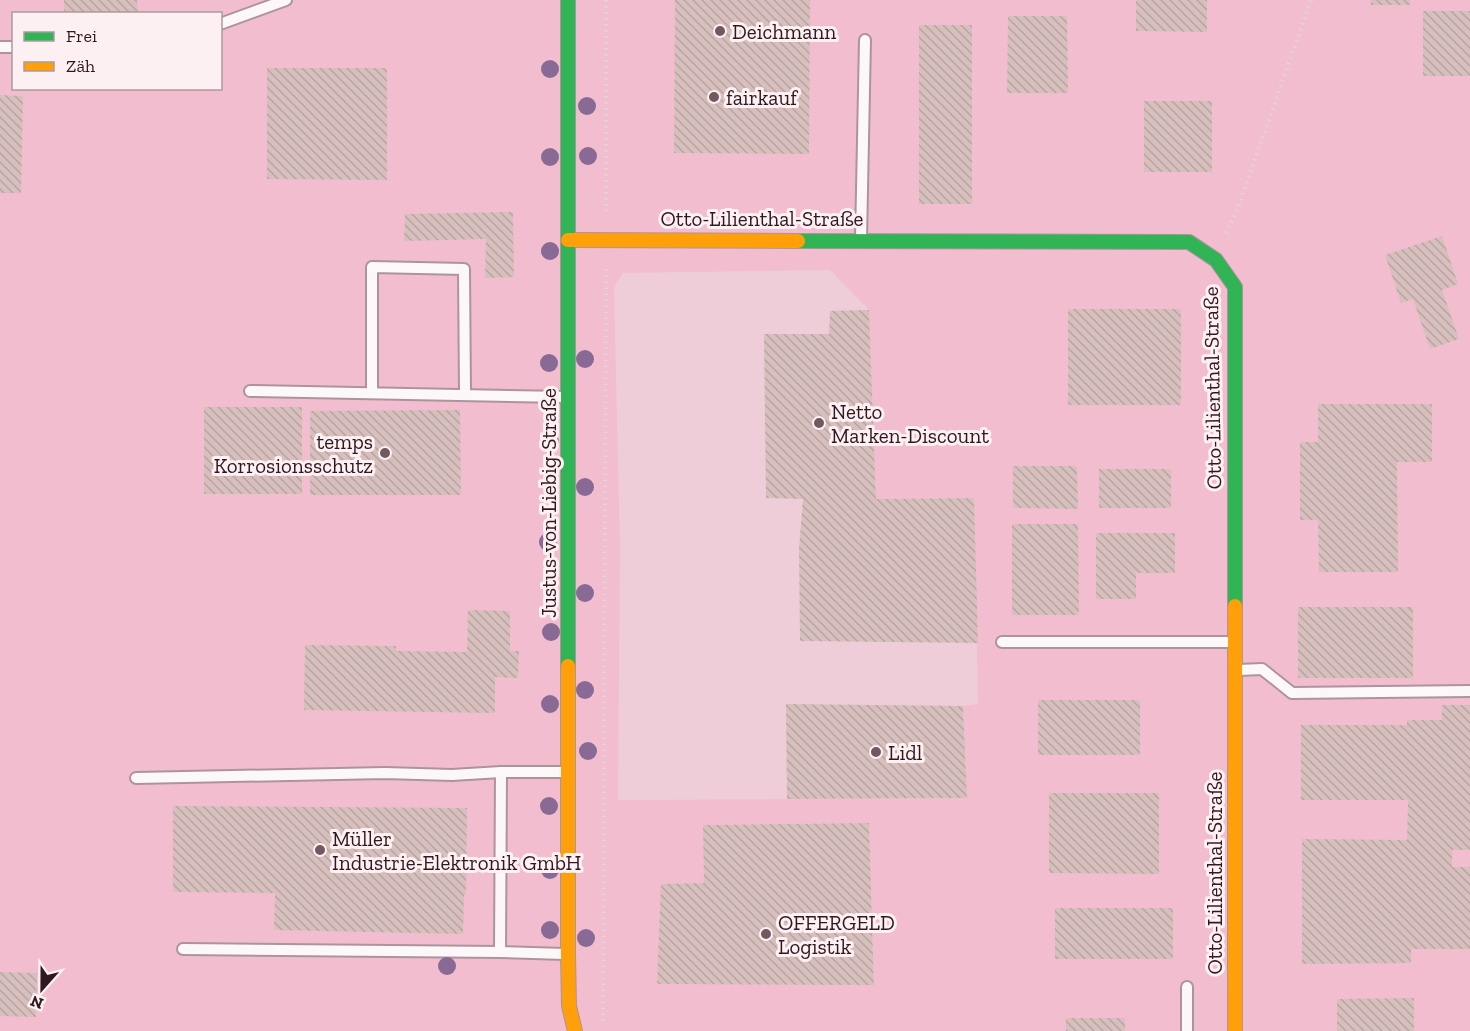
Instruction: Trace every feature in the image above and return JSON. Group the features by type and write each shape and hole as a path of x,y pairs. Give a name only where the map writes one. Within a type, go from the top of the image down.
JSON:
{"street":[{"name":"Justus-von-Liebig-Straße","path":"568,0 568,954 569,1006 575,1031"},
{"name":"Otto-Lilienthal-Straße","path":"568,240 861,239 1189,242 1215,257 1226,267 1235,286 1235,1031"},
{"name":"Justus-von-Liebig-Straße","path":"561,1031 569,1006"}],"lane":[{"path":"222,23 286,0"},
{"path":"861,239 865,40"},
{"path":"372,393 372,267 464,269 465,393"},
{"path":"249,391 465,393 569,397"},
{"path":"1002,642 1236,642"},
{"path":"1236,670 1262,669 1292,693 1470,691"},
{"path":"501,772 501,952"},
{"path":"136,778 569,772"},
{"path":"183,949 568,954"},
{"path":"1187,987 1187,1031"}],"path":[{"path":"603,1031 606,0"},
{"path":"1215,257 1239,205 1311,0"}],"shaded area":[{"path":"0,0 1470,0 1470,1031 0,1031","holes":["675,58 809,58 809,154 675,153","830,270 869,310 876,499 974,498 978,704 963,706 967,798 618,800 620,548 614,287 623,273","869,823 874,985 704,883 704,825"]}],"building":[{"path":"64,0 137,0 138,12 64,12"},
{"path":"675,0 810,0 809,154 674,153"},
{"path":"1136,0 1207,0 1207,32 1136,31"},
{"path":"1371,0 1410,0 1410,5 1371,5"},
{"path":"1423,11 1470,11 1470,76 1423,76"},
{"path":"1008,16 1067,16 1068,93 1007,93"},
{"path":"919,25 972,25 972,204 919,204"},
{"path":"267,68 387,68 387,180 267,179"},
{"path":"0,95 23,96 21,193 0,193"},
{"path":"1144,101 1212,101 1212,172 1144,172"},
{"path":"513,212 514,277 485,278 486,239 404,241 405,214"},
{"path":"1442,236 1458,284 1442,290 1459,339 1430,349 1413,299 1401,303 1385,255"},
{"path":"1068,309 1181,309 1181,405 1068,405"},
{"path":"869,310 876,499 974,498 978,643 800,641 799,549 803,499 766,498 764,334 829,334 830,311"},
{"path":"1318,404 1432,404 1432,462 1397,462 1398,572 1319,572 1318,520 1300,520 1300,442 1318,442"},
{"path":"204,407 302,407 302,494 204,494"},
{"name":"temps Korrosionsschutz","path":"460,410 461,495 310,495 310,411"},
{"path":"1013,466 1077,466 1078,509 1013,508"},
{"path":"1099,469 1171,469 1171,508 1099,508"},
{"path":"1012,524 1078,524 1079,615 1012,615"},
{"path":"1096,533 1175,533 1175,573 1136,573 1136,599 1096,599"},
{"path":"1298,607 1413,607 1413,678 1298,678"},
{"path":"468,610 510,611 510,651 519,651 518,678 495,677 495,713 304,710 305,645 396,646 396,651 467,652"},
{"path":"1038,700 1140,700 1140,755 1038,755"},
{"name":"Lidl","path":"786,704 963,706 967,798 787,799"},
{"path":"1442,705 1470,705 1470,850 1452,850 1452,867 1470,867 1470,949 1411,949 1411,963 1302,964 1302,839 1407,840 1408,800 1301,800 1301,725 1407,725 1407,720 1442,720"},
{"path":"1049,793 1159,793 1159,874 1049,873"},
{"name":"Müller Industrie-Elektronik GmbH","path":"173,806 467,808 463,934 274,930 275,893 173,892"},
{"name":"OFFERGELD Logistik","path":"869,823 874,985 657,984 661,884 704,883 703,825"},
{"path":"1055,908 1173,908 1173,959 1055,959"},
{"path":"0,972 37,973 36,1017 0,1016"},
{"path":"1414,998 1414,1031 1337,1031 1337,999"},
{"path":"1066,1018 1125,1018 1125,1031 1066,1031"}],"traffic: fast":[{"path":"568,0 568,666"},
{"path":"798,241 1189,242 1216,260 1235,287 1235,606"}],"traffic: slow":[{"path":"568,240 798,241"},
{"path":"1235,606 1235,1031"},
{"path":"568,666 568,954 569,1006 575,1031"}],"place":[{"name":"Deichmann","path":"720,31"},
{"name":"fairkauf","path":"714,97"},
{"name":"Netto Marken-Discount","path":"819,423"},
{"name":"temps Korrosionsschutz","path":"385,453"},
{"name":"Lidl","path":"876,752"},
{"name":"Müller Industrie-Elektronik GmbH","path":"320,850"},
{"name":"OFFERGELD Logistik","path":"766,934"}]}
